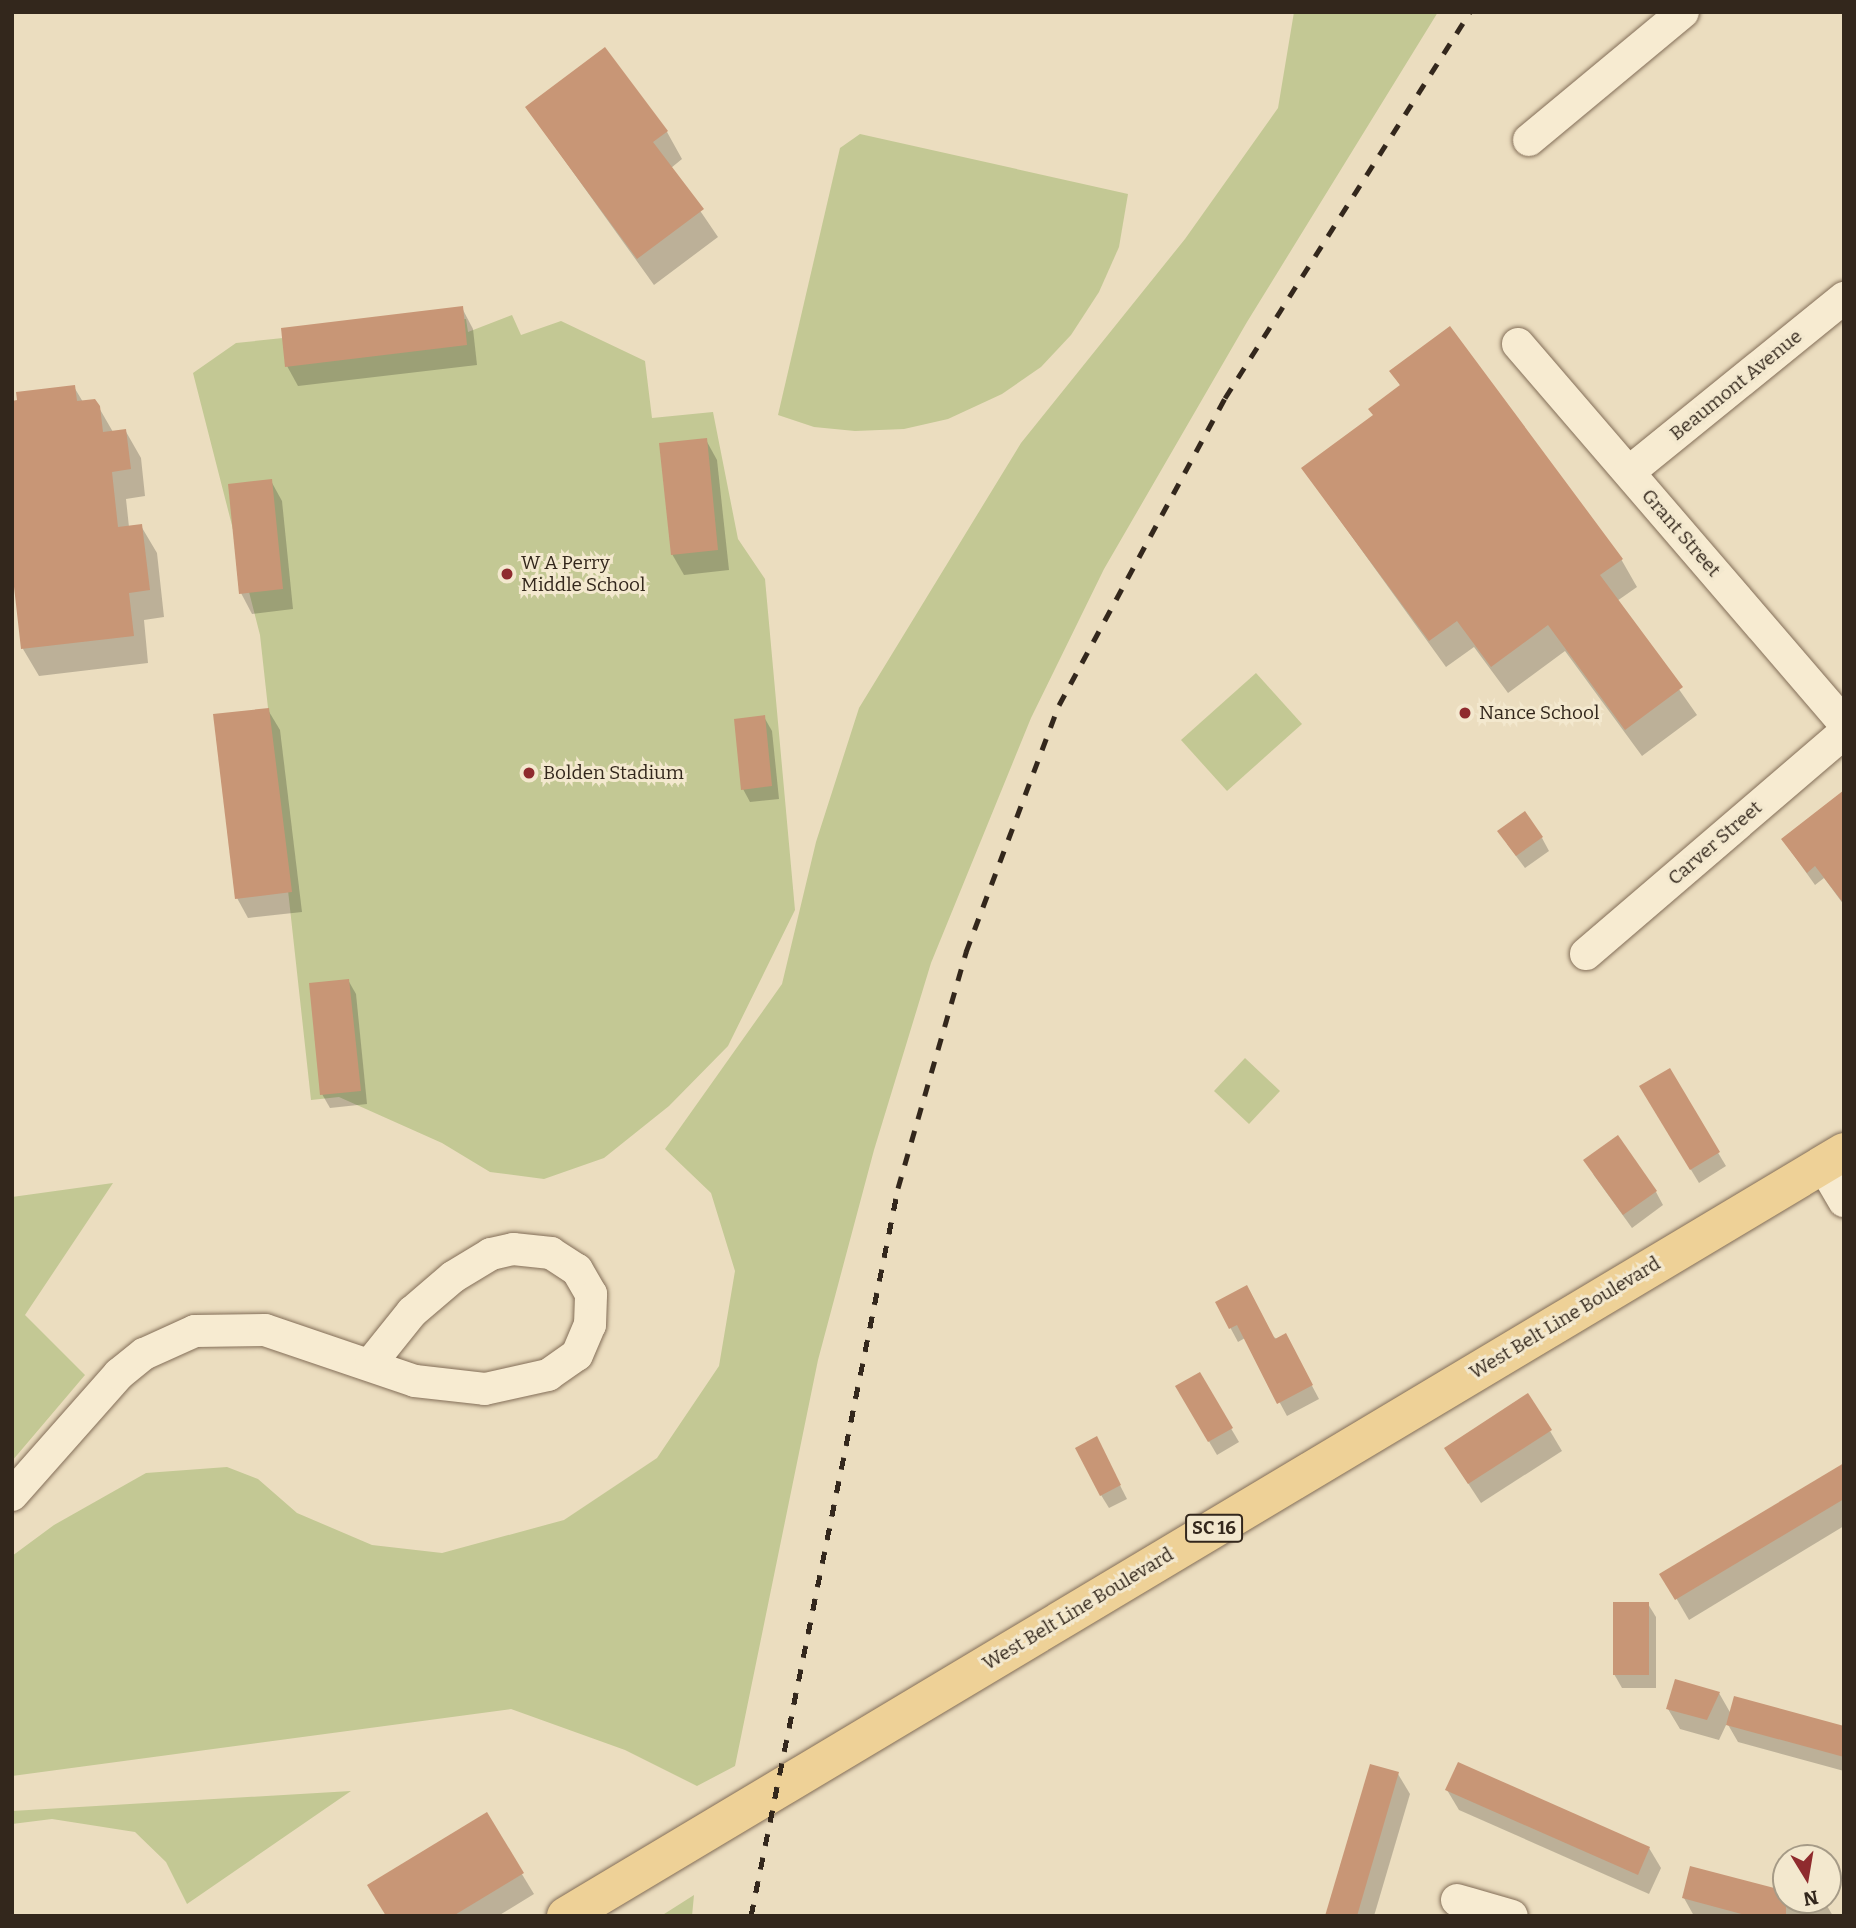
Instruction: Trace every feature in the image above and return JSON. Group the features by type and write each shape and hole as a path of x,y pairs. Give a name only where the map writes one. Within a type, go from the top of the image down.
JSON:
{"main road":[{"name":"West Belt Line Boulevard","path":"566,1916 1833,1159"}],"street":[{"path":"1529,140 1683,12"},
{"name":"Beaumont Avenue","path":"1629,472 1844,298"},
{"name":"Grant Street","path":"1518,344 1844,723"},
{"name":"Carver Street","path":"1586,954 1844,733"},
{"path":"1833,1159 1844,1201"},
{"path":"12,1495 119,1374 144,1354 195,1331 265,1330 371,1363 400,1377 444,1388 485,1389 530,1381 577,1355 590,1325 591,1294 577,1270 551,1253 513,1249 491,1254 453,1277 412,1312 371,1363"},
{"path":"1457,1900 1512,1916"}],"green space":[{"path":"1294,12 1438,12 1247,322 1104,569 1031,718 931,963 874,1150 818,1360 735,1766 697,1786 625,1750 511,1709 12,1776 12,1556 54,1525 146,1473 227,1467 258,1479 297,1513 372,1545 442,1553 564,1520 657,1458 719,1366 735,1271 711,1193 665,1149 782,984 816,842 859,708 1021,443 1185,239 1278,108"},
{"path":"860,134 1128,194 1119,247 1099,292 1071,335 1041,367 1002,394 948,419 904,429 855,431 814,427 778,415 840,148"},
{"name":"Bolden Stadium","path":"512,315 521,335 561,321 645,361 652,418 713,412 738,539 765,579 795,910 728,1046 669,1106 604,1158 544,1179 490,1172 442,1143 339,1097 311,1100 260,635 193,373 236,343 466,319 468,332"},
{"path":"1256,673 1302,724 1227,791 1181,740"},
{"path":"1245,1058 1280,1091 1249,1124 1214,1091"},
{"path":"113,1183 25,1315 85,1375 12,1461 12,1197"},
{"path":"351,1791 187,1904 166,1862 135,1832 52,1819 12,1824 12,1811"},
{"path":"694,1895 692,1916 661,1916"}],"building":[{"path":"605,47 668,131 653,142 704,209 637,259 525,107"},
{"path":"463,306 467,345 285,367 281,328"},
{"path":"1450,326 1623,559 1600,575 1683,687 1625,730 1548,625 1491,667 1457,621 1429,641 1301,468 1373,415 1368,409 1400,385 1389,371"},
{"path":"75,385 77,401 95,399 100,406 103,432 126,429 131,469 112,472 118,527 142,524 150,590 129,593 134,636 21,649 12,569 12,401 17,400 16,392"},
{"path":"707,438 718,550 671,555 659,443"},
{"path":"272,479 283,589 239,594 228,484"},
{"path":"269,708 292,892 235,899 213,714"},
{"path":"765,715 772,786 741,790 734,719"},
{"path":"1844,790 1844,904 1815,866 1807,873 1781,839"},
{"path":"1525,811 1543,837 1516,856 1497,831"},
{"path":"349,979 361,1091 320,1095 309,983"},
{"path":"1670,1068 1720,1152 1690,1170 1639,1086"},
{"path":"1618,1135 1657,1191 1623,1215 1583,1160"},
{"path":"1247,1285 1275,1339 1286,1333 1313,1385 1277,1404 1237,1325 1229,1329 1215,1302"},
{"path":"1200,1372 1233,1428 1208,1442 1175,1386"},
{"path":"1528,1393 1552,1430 1468,1484 1444,1448"},
{"path":"1097,1436 1121,1485 1100,1496 1075,1448"},
{"path":"1844,1463 1844,1499 1675,1600 1659,1574"},
{"path":"1613,1602 1649,1602 1649,1675 1613,1675"},
{"path":"1675,1679 1720,1692 1707,1720 1666,1709"},
{"path":"1734,1696 1844,1726 1844,1757 1726,1725"},
{"path":"1458,1762 1650,1847 1638,1875 1445,1790"},
{"path":"1370,1764 1399,1772 1357,1916 1325,1916"},
{"path":"487,1812 524,1873 453,1916 386,1916 367,1885"},
{"path":"1690,1866 1772,1887 1772,1914 1786,1916 1749,1916 1682,1898"}],"railway":[{"path":"751,1916 898,1188 966,952 1059,705 1225,398 1470,12"}],"place":[{"name":"W A Perry Middle School","path":"507,574"},
{"name":"Nance School","path":"1465,713"},
{"name":"Bolden Stadium","path":"529,773"}]}
